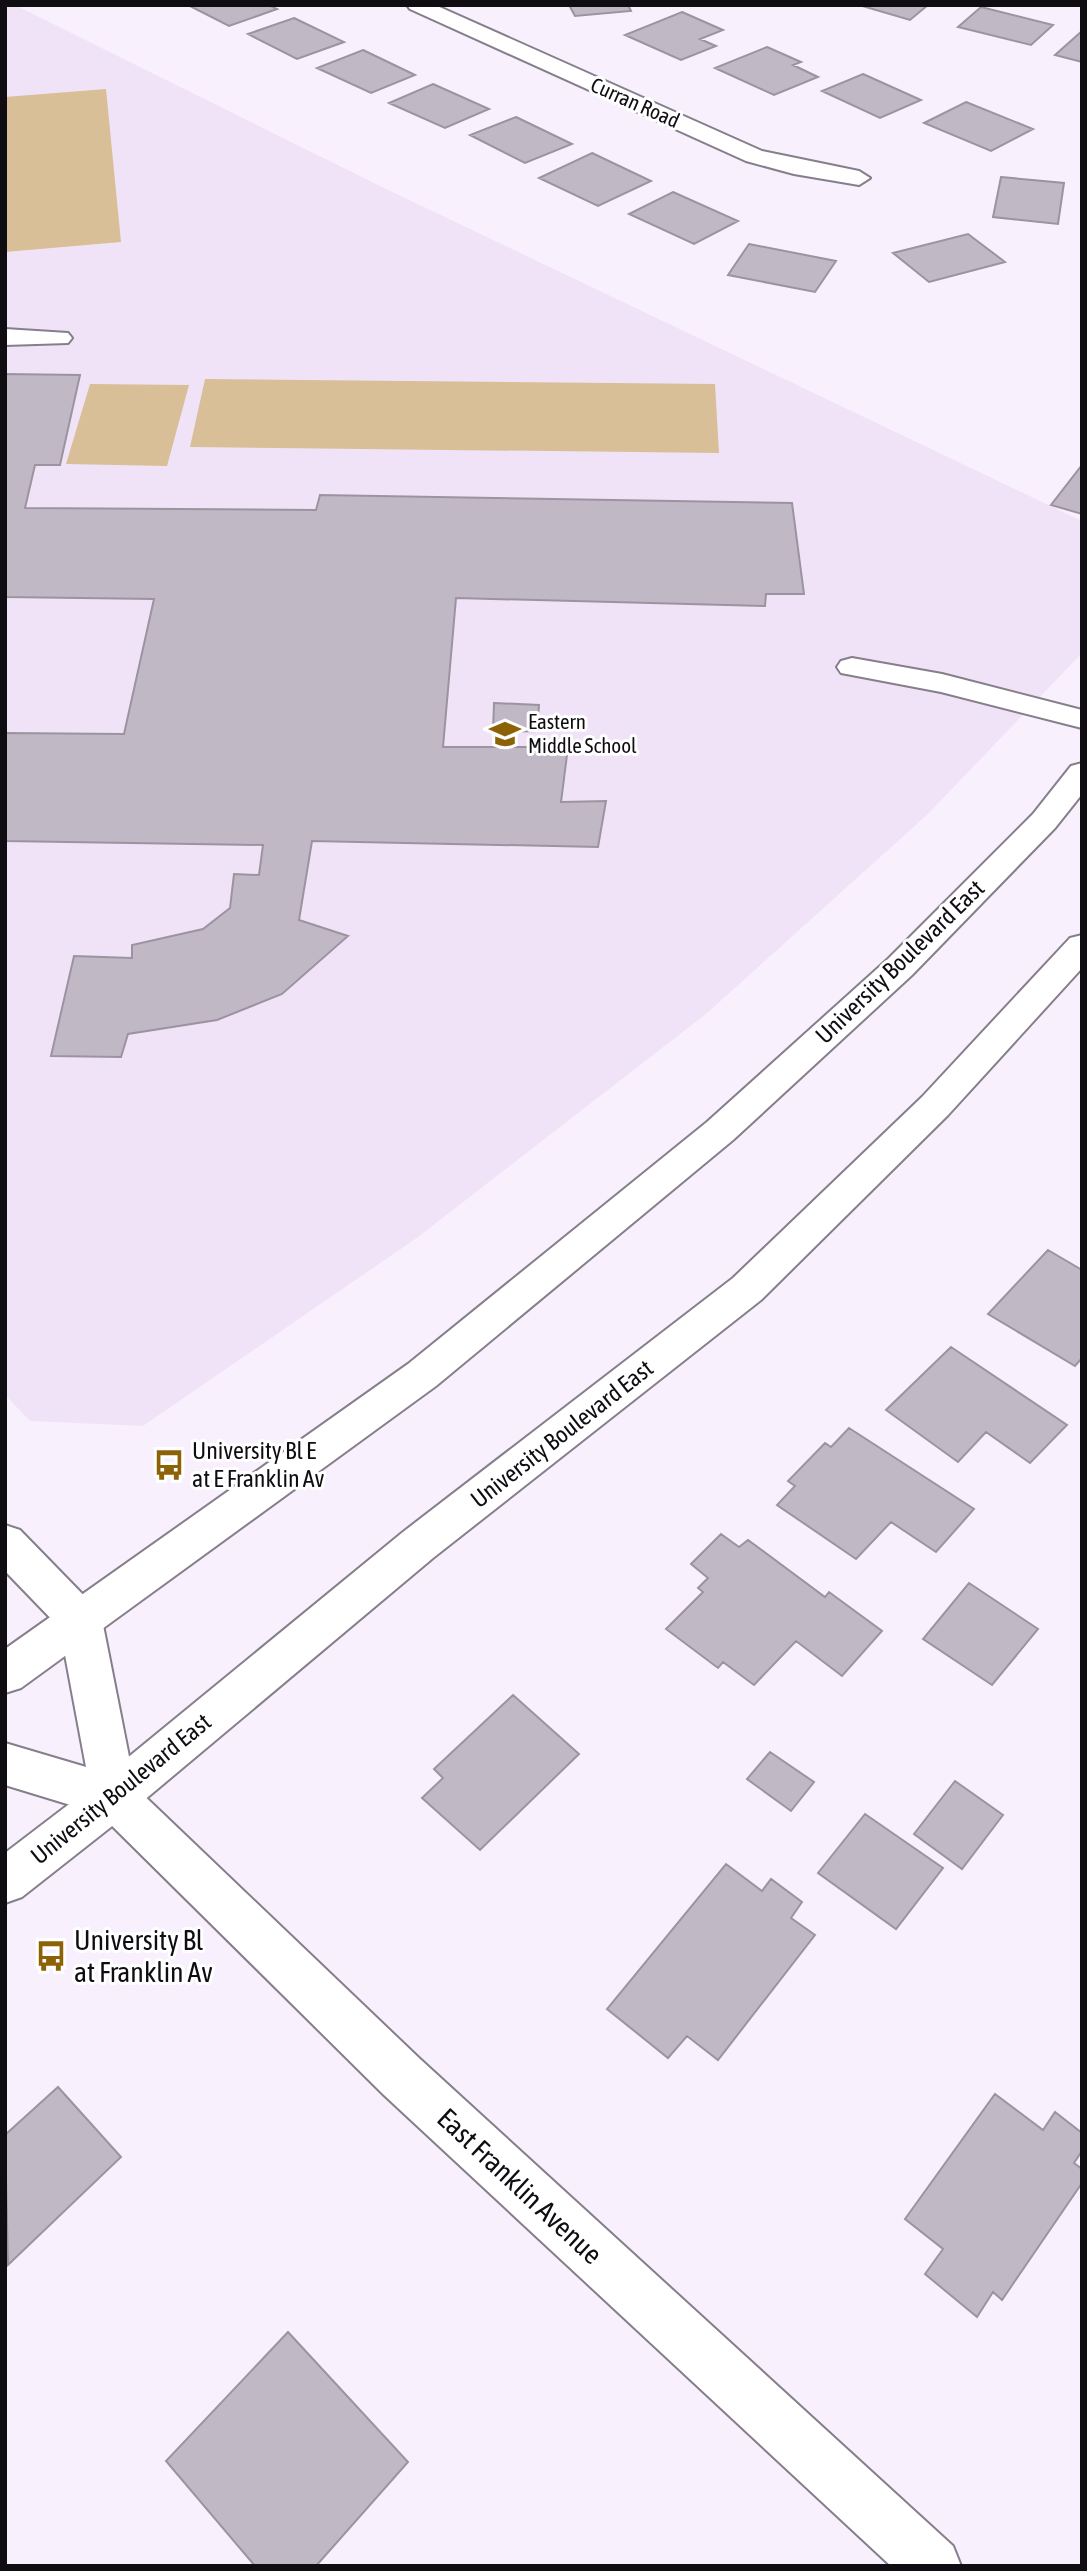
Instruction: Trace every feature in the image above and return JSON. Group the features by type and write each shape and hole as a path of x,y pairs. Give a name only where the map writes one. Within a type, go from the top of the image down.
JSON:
{"main road":[{"name":"Curran Road","path":"417,5 754,156 794,167 859,178"},
{"path":"5,337 59,338"},
{"path":"852,667 942,683 1082,719"},
{"name":"University Boulevard East","path":"5,1674 422,1375 720,1131 900,967 1044,821 1082,774"},
{"name":"University Boulevard East","path":"5,1881 114,1797 418,1545 747,1289 935,1106 1082,946"},
{"path":"5,1543 80,1620 114,1797"},
{"name":"East Franklin Avenue","path":"5,1764 114,1797 402,2077 933,2566"}],"shaded area":[{"name":"Eastern Middle School","path":"5,5 15,5 382,187 1082,521 1082,653 928,814 706,1014 418,1237 143,1426 30,1421 5,1395"},
{"path":"106,89 121,242 5,252 5,97"},
{"path":"205,379 715,384 719,453 190,447"},
{"path":"90,384 189,385 167,466 66,464"}],"building":[{"path":"188,5 269,5 277,9 229,26"},
{"path":"569,5 628,5 631,11 575,16"},
{"path":"859,5 928,5 910,20"},
{"path":"981,7 1053,25 1031,45 958,27"},
{"path":"682,12 723,30 700,39 716,46 681,60 625,35"},
{"path":"294,18 344,42 297,59 248,34"},
{"path":"1082,31 1082,62 1055,55"},
{"path":"767,47 801,62 793,65 818,77 774,95 715,68"},
{"path":"363,50 415,75 371,93 317,68"},
{"path":"863,74 921,100 880,118 822,91"},
{"path":"433,84 489,109 445,128 389,103"},
{"path":"966,102 1033,129 991,151 924,123"},
{"path":"516,117 572,144 525,163 470,135"},
{"path":"592,153 651,181 598,206 539,178"},
{"path":"1001,177 1064,183 1058,224 993,217"},
{"path":"673,192 738,221 694,244 629,214"},
{"path":"968,234 1005,262 929,282 893,253"},
{"path":"749,244 836,261 815,292 728,275"},
{"name":"Eastern Middle School","path":"5,374 80,375 60,465 35,465 25,508 316,510 320,495 792,503 804,594 766,594 765,606 456,598 443,747 568,747 561,802 606,801 598,847 312,841 299,920 348,936 282,994 217,1020 128,1034 121,1057 51,1056 74,956 132,958 132,945 203,929 230,908 234,874 259,875 263,845 5,841 5,733 124,734 154,599 5,597"},
{"path":"1082,465 1082,514 1051,505"},
{"path":"494,703 539,705 537,731 493,732"},
{"path":"1048,1250 1082,1270 1082,1358 1075,1366 988,1314"},
{"path":"951,1347 1067,1425 1030,1463 986,1432 958,1462 886,1410"},
{"path":"849,1428 974,1509 936,1552 891,1522 856,1559 777,1505 795,1486 788,1481 825,1443 831,1447"},
{"path":"721,1534 739,1547 748,1540 825,1597 829,1592 882,1631 842,1676 796,1641 754,1685 723,1662 718,1668 666,1629 703,1592 698,1588 708,1578 691,1564"},
{"path":"969,1583 1038,1629 992,1685 923,1639"},
{"path":"513,1695 579,1754 480,1850 422,1798 443,1778 434,1769"},
{"path":"770,1752 814,1782 791,1811 747,1779"},
{"path":"955,1781 1003,1815 962,1869 914,1834"},
{"path":"865,1814 943,1868 896,1929 818,1873"},
{"path":"726,1864 762,1891 771,1879 802,1902 791,1918 815,1935 718,2060 687,2036 668,2058 607,2009"},
{"path":"58,2087 121,2157 8,2265 5,2135"},
{"path":"995,2094 1043,2130 1055,2112 1082,2133 1082,2151 1074,2163 1082,2169 1082,2183 1002,2300 993,2292 977,2317 925,2274 943,2249 905,2219"},
{"path":"288,2332 408,2462 316,2566 255,2566 166,2461"}],"place":[{"name":"Eastern Middle School","path":"505,734"},
{"name":"University Bl E at E Franklin Av","path":"169,1465"},
{"name":"University Bl at Franklin Av","path":"51,1956"}]}
